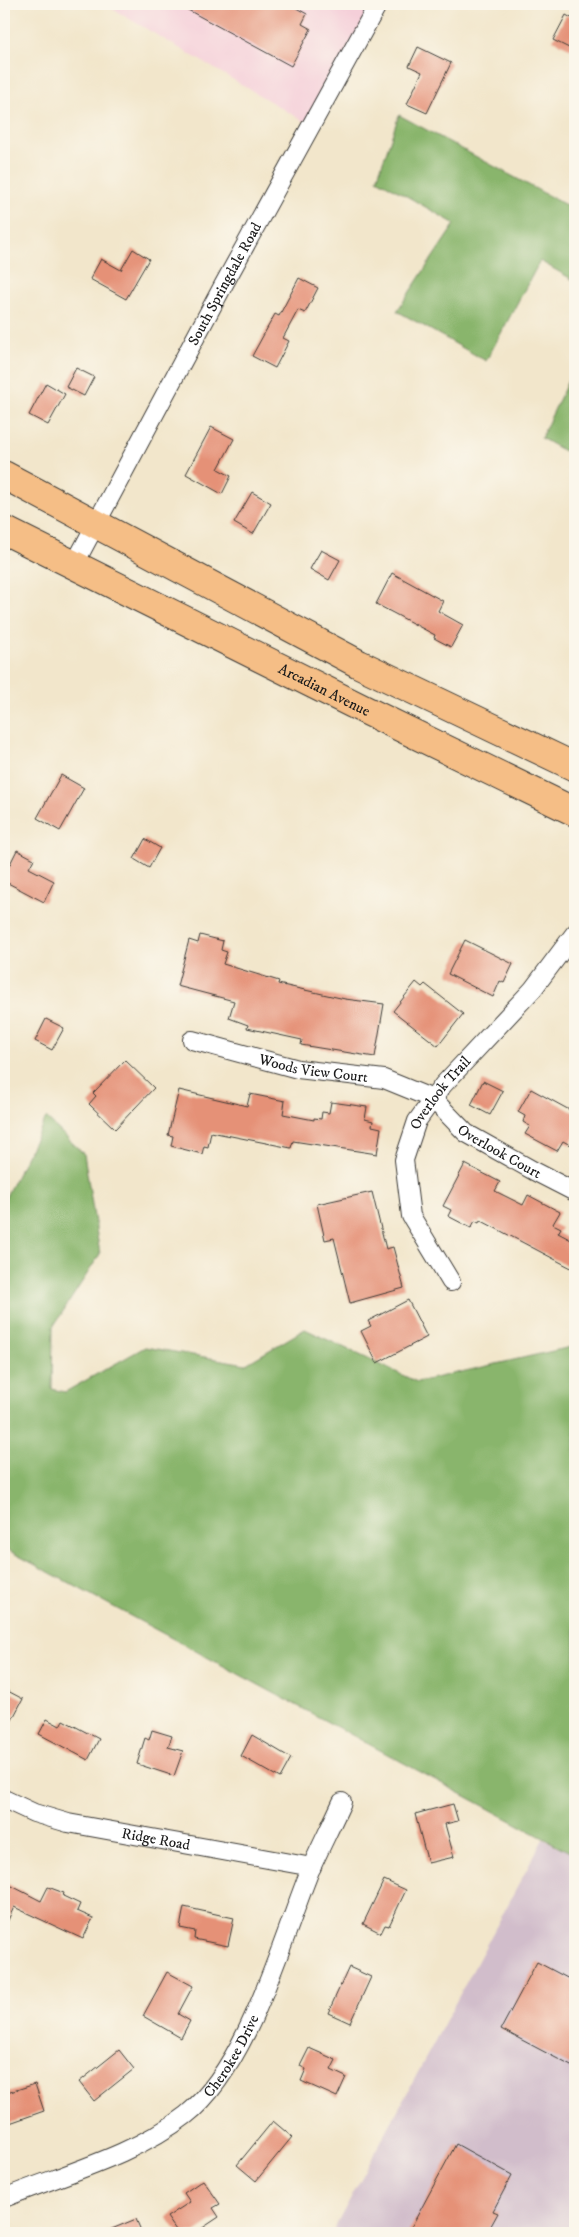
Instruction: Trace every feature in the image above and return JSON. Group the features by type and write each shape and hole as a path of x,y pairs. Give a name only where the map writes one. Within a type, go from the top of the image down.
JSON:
{"main road":[{"path":"4,475 359,664 575,767"},
{"name":"Arcadian Avenue","path":"4,530 575,812"},
{"path":"460,756 478,721"}],"street":[{"name":"South Springdale Road","path":"74,566 224,284 378,4"},
{"name":"Overlook Trail","path":"451,1282 411,1216 404,1160 417,1121 443,1085 533,989 575,933"},
{"name":"Woods View Court","path":"192,1040 298,1069 384,1079 433,1099"},
{"name":"Overlook Court","path":"433,1099 466,1133 575,1192"},
{"name":"Ridge Road","path":"4,1800 34,1814 68,1823 312,1867"},
{"name":"Cherokee Drive","path":"4,2198 105,2158 154,2136 195,2106 214,2086 229,2064 248,2026 312,1867 342,1802"}],"shaded area":[{"path":"104,4 373,4 312,126"},
{"path":"543,1839 575,1855 575,2233 332,2233"}],"green space":[{"path":"399,115 575,210 575,281 540,261 486,361 397,311 455,224 377,179"},
{"path":"575,366 575,457 541,438"},
{"path":"46,1118 84,1154 100,1254 53,1327 52,1389 65,1392 145,1347 246,1364 305,1329 417,1382 575,1346 575,1855 4,1548 4,1200"}],"building":[{"path":"177,4 289,4 307,14 302,24 311,29 291,66"},
{"path":"566,15 575,20 575,51 553,40"},
{"path":"418,47 451,63 427,113 407,104 422,72 409,66"},
{"path":"133,249 149,259 126,299 90,279 101,259 121,270"},
{"path":"299,278 318,288 305,313 298,310 283,338 289,341 275,368 252,356 275,314 279,316"},
{"path":"76,368 94,377 84,396 66,387"},
{"path":"46,383 65,394 48,425 29,415"},
{"path":"211,427 234,439 218,469 231,476 222,494 186,474"},
{"path":"252,492 271,503 253,534 234,523"},
{"path":"321,550 340,560 329,580 310,569"},
{"path":"392,573 443,601 438,611 463,625 451,647 434,638 435,635 376,604"},
{"path":"61,775 84,788 60,831 37,818"},
{"path":"145,839 160,848 149,868 134,859"},
{"path":"17,850 34,859 29,868 54,881 44,902 4,881 4,876"},
{"path":"200,935 223,941 221,950 227,952 223,964 279,981 278,984 345,999 384,1004 375,1057 301,1045 302,1040 247,1028 248,1025 229,1018 234,1001 177,986 189,940 198,943"},
{"path":"465,940 513,964 504,983 500,981 493,997 448,974"},
{"path":"416,982 422,987 425,984 463,1014 438,1046 393,1011"},
{"path":"46,1019 64,1028 52,1050 35,1041"},
{"path":"125,1060 154,1088 115,1129 89,1104 96,1096 93,1093"},
{"path":"483,1081 503,1091 490,1115 471,1105"},
{"path":"531,1089 575,1113 575,1134 570,1145 563,1141 557,1151 525,1134 530,1126 523,1122 525,1116 518,1112"},
{"path":"179,1090 247,1106 250,1094 285,1101 283,1114 314,1120 314,1118 321,1119 322,1112 329,1113 331,1102 367,1107 365,1119 373,1121 372,1126 381,1128 377,1154 293,1141 291,1148 211,1132 208,1147 204,1146 202,1154 171,1146 173,1136 168,1135"},
{"path":"465,1164 500,1182 495,1191 523,1205 528,1195 560,1212 553,1224 561,1228 558,1233 575,1242 575,1270 480,1220 479,1223 475,1221 471,1228 448,1216 451,1210 443,1206"},
{"path":"372,1192 386,1249 393,1247 404,1288 350,1303 334,1238 325,1240 317,1204"},
{"path":"408,1300 427,1337 377,1363 361,1331 371,1326 368,1321"},
{"path":"4,1689 23,1699 4,1735"},
{"path":"47,1719 60,1726 63,1720 99,1739 88,1760 39,1734"},
{"path":"152,1730 172,1736 168,1747 183,1751 174,1776 137,1764 145,1738 149,1740"},
{"path":"252,1735 291,1758 280,1778 241,1756"},
{"path":"453,1804 458,1821 445,1824 454,1857 428,1863 415,1814"},
{"path":"384,1880 406,1890 389,1926 385,1925 381,1933 363,1924"},
{"path":"4,1882 41,1901 48,1887 64,1893 63,1896 80,1904 77,1911 93,1918 83,1939 14,1907 4,1929"},
{"path":"184,1907 234,1918 228,1946 194,1939 195,1931 180,1928"},
{"path":"537,1962 575,1982 575,2068 501,2029"},
{"path":"349,1967 371,1977 350,2023 328,2013"},
{"path":"167,1972 193,1986 178,2014 190,2021 181,2038 143,2016"},
{"path":"309,2048 336,2060 331,2070 346,2077 337,2097 301,2081 306,2069 300,2066"},
{"path":"119,2050 134,2069 94,2101 79,2082"},
{"path":"35,2084 44,2111 4,2125 4,2094"},
{"path":"273,2121 292,2137 256,2181 237,2165"},
{"path":"456,2144 512,2175 493,2211 498,2213 487,2233 408,2233"},
{"path":"203,2180 220,2204 213,2208 219,2217 195,2233 178,2233 167,2217 190,2202 184,2193"},
{"path":"136,2219 142,2233 102,2233"}]}
